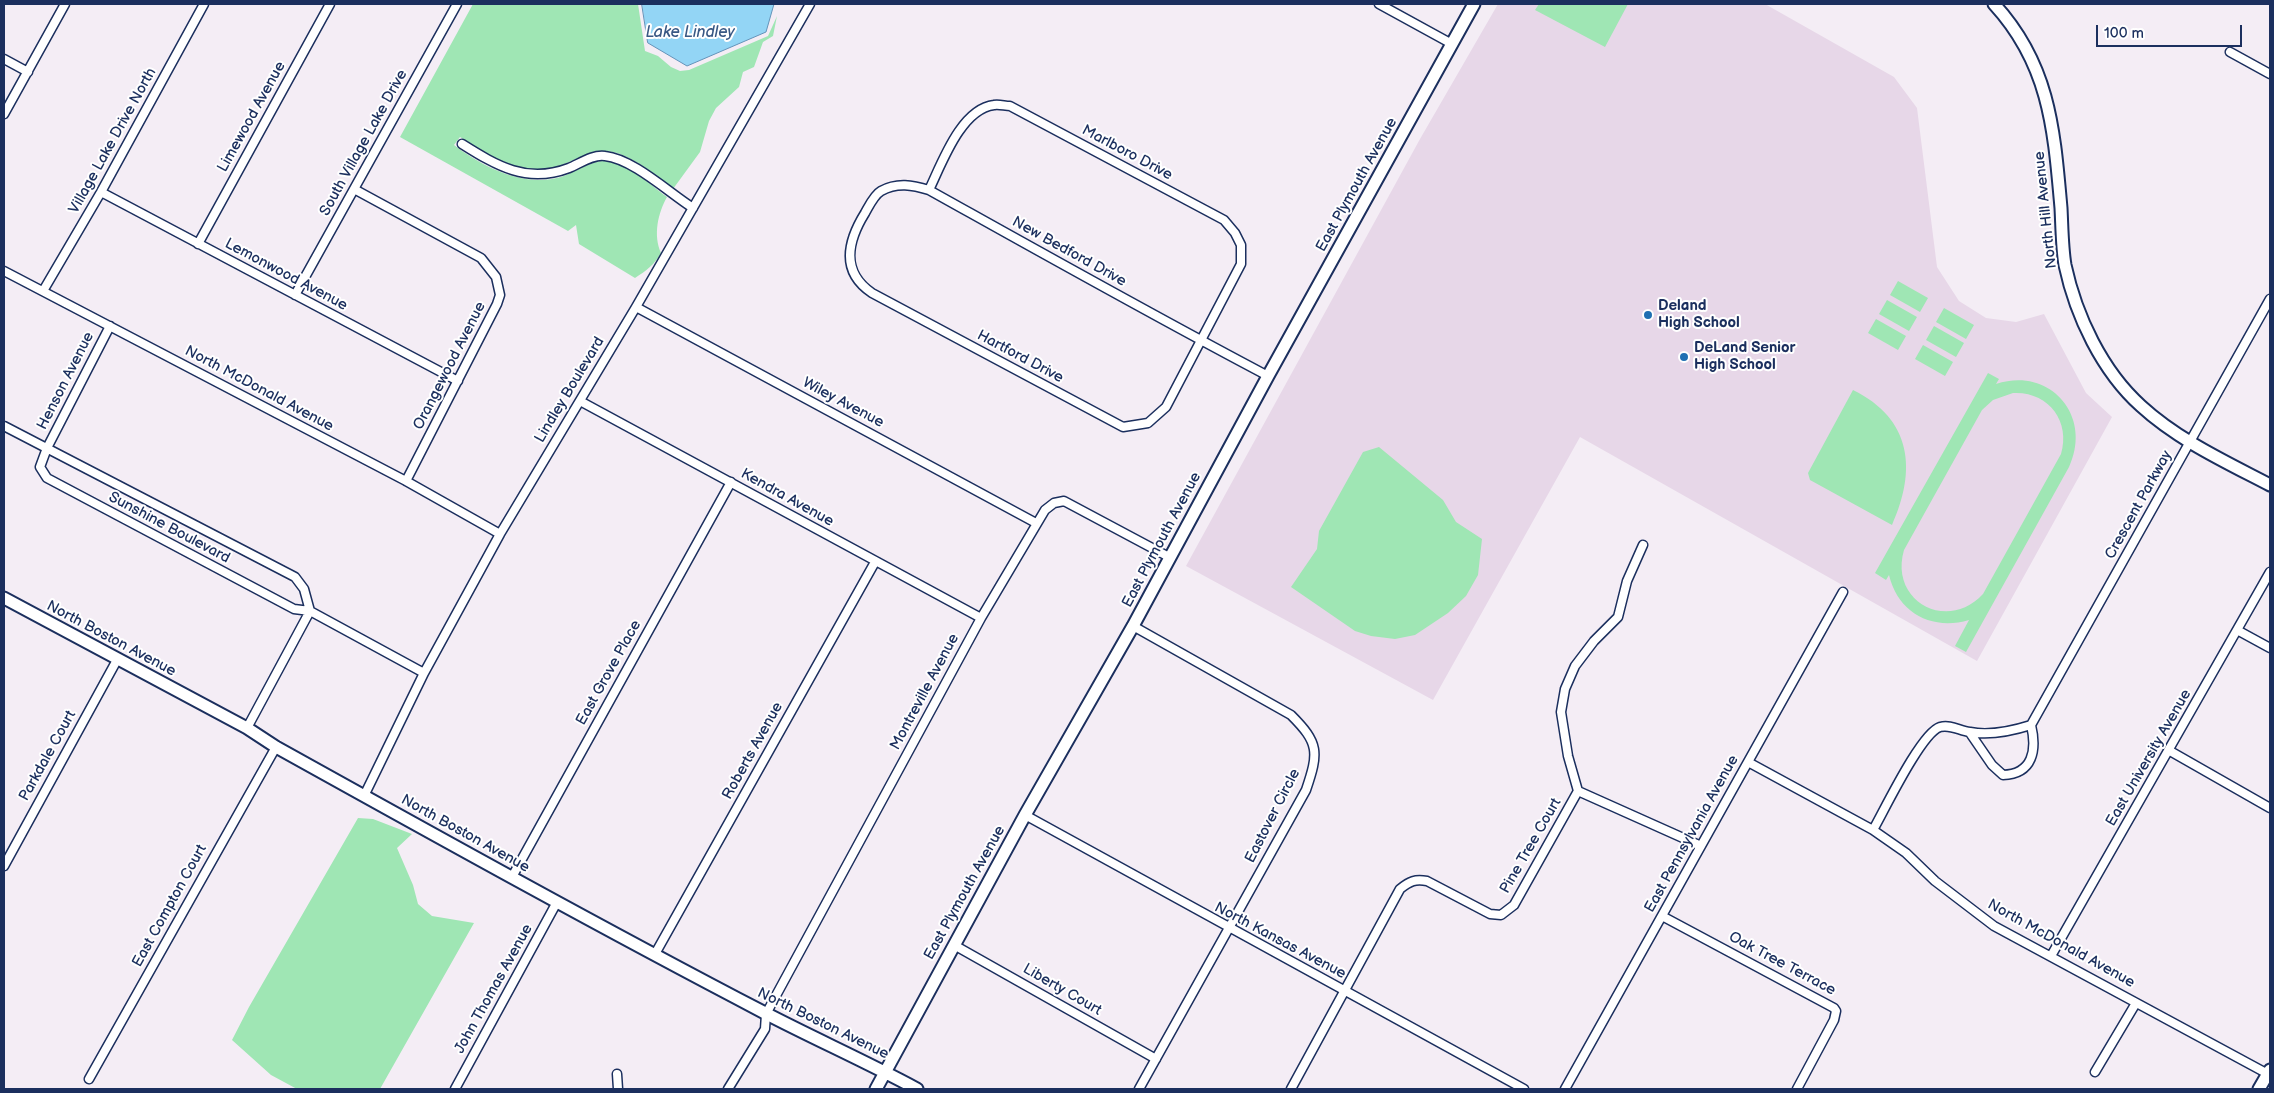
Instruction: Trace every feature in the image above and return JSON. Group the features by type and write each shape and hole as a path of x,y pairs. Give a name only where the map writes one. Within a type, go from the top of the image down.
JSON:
{"street":[{"path":"4,114 65,4"},
{"name":"Village Lake Drive North","path":"43,292 101,192 204,4"},
{"name":"Limewood Avenue","path":"198,244 330,4"},
{"name":"South Village Lake Drive","path":"295,295 457,4"},
{"name":"Lindley Boulevard","path":"364,796 424,673 500,534 636,307 810,4"},
{"path":"1379,4 1452,44"},
{"name":"East Plymouth Avenue","path":"876,1089 1024,815 1133,626 1268,376 1474,4"},
{"name":"North Hill Avenue","path":"1994,4 2019,37 2039,74 2047,97 2057,162 2065,263 2082,318 2098,349 2119,383 2141,406 2163,424 2190,442 2270,485"},
{"path":"2230,52 2270,74"},
{"path":"4,59 28,72"},
{"name":"Marlboro Drive","path":"929,190 966,121 978,110 994,105 1010,106 1224,220 1235,233 1241,245 1241,264 1202,342"},
{"path":"462,144 497,165 542,175 558,172 604,155 627,163 693,208"},
{"name":"New Bedford Drive","path":"862,217 880,191 903,184 929,190 1202,342 1268,376"},
{"name":"Orangewood Avenue","path":"354,189 470,250 481,258 496,277 500,295 406,481"},
{"name":"Lemonwood Avenue","path":"101,192 458,381"},
{"name":"Hartford Drive","path":"862,217 850,249 850,260 855,277 861,286 1123,427 1148,422 1166,407 1202,342"},
{"name":"North McDonald Avenue","path":"4,270 406,481 500,534"},
{"name":"Crescent Parkway","path":"2031,725 2270,298"},
{"name":"Wiley Avenue","path":"636,307 1036,523"},
{"name":"Henson Avenue","path":"47,448 110,326"},
{"name":"Kendra Avenue","path":"580,401 981,618"},
{"name":"Sunshine Boulevard","path":"4,426 295,577 304,589 310,611"},
{"name":"Sunshine Boulevard","path":"47,448 40,467 47,478 288,606 294,609 310,611 424,673"},
{"name":"East Grove Place","path":"512,877 730,482"},
{"name":"Montreville Avenue","path":"728,1089 766,1029 766,1014 981,618 1045,510 1054,503 1064,501 1169,557"},
{"path":"1578,791 1568,756 1561,712 1564,689 1575,666 1594,641 1618,617 1627,582 1643,545"},
{"name":"Roberts Avenue","path":"655,954 875,562"},
{"name":"East University Avenue","path":"2051,956 2170,751 2270,572"},
{"name":"East Pennsylvania Avenue","path":"1565,1089 1843,592"},
{"name":"North Boston Avenue","path":"4,598 247,728 276,747 557,902 766,1014 917,1089"},
{"path":"247,728 310,611"},
{"name":"Eastover Circle","path":"1133,626 1291,714 1309,734 1314,748 1312,771 1306,790 1139,1089"},
{"path":"2238,630 2270,648"},
{"name":"Parkdale Court","path":"4,866 117,660"},
{"path":"1873,830 1925,740 1940,728 1955,727 1970,732 2014,731 2031,725 2033,735 2031,759 2024,770 2015,775 2003,775 1992,766 1970,732"},
{"name":"East Compton Court","path":"89,1079 276,747"},
{"path":"2170,751 2270,808"},
{"name":"North McDonald Avenue","path":"1748,762 1873,830 1906,853 1935,881 1994,926 2269,1072"},
{"name":"Pine Tree Court","path":"1291,1089 1400,889 1410,881 1427,881 1490,914 1500,915 1514,906 1578,791 1701,846"},
{"name":"North Kansas Avenue","path":"1024,815 1228,929 1524,1089"},
{"name":"John Thomas Avenue","path":"455,1089 557,902"},
{"name":"Oak Tree Terrace","path":"1662,916 1834,1008 1836,1011 1834,1020 1797,1089"},
{"name":"Liberty Court","path":"954,945 1156,1059"},
{"path":"2095,1072 2136,1003"},
{"path":"2259,1089 2269,1072"},
{"path":"617,1074 618,1089"}],"shaded area":[{"name":"DeLand Senior High School","path":"1498,4 1765,4 1894,77 1917,108 1937,267 1959,301 1986,318 2016,322 2044,314 2086,393 2112,417 1977,661 1580,437 1433,700 1186,566 1420,139"}],"green space":[{"path":"473,4 638,4 645,51 658,56 671,67 680,71 689,70 768,36 777,16 773,36 763,42 754,67 743,72 739,87 716,108 709,121 700,152 673,189 635,161 613,152 591,153 561,165 541,170 519,167 498,160 460,137 454,145 491,168 519,178 547,180 561,177 604,161 613,162 630,169 645,180 667,197 661,210 657,232 661,253 650,267 635,278 579,244 576,225 568,231 400,137"},
{"path":"1539,4 1628,4 1605,47 1535,10"},
{"path":"1898,281 1928,298 1920,312 1890,295"},
{"path":"1887,300 1917,317 1909,331 1879,314"},
{"path":"1944,308 1974,325 1966,339 1936,322"},
{"path":"1876,319 1906,336 1898,350 1868,333"},
{"path":"1934,326 1964,343 1956,357 1926,340"},
{"path":"1923,345 1953,362 1945,376 1915,359"},
{"path":"1988,373 1999,379 1996,384 2016,380 2034,382 2049,389 2062,400 2071,414 2075,430 2075,448 2069,467 1966,652 1955,646 1969,620 1942,623 1930,621 1919,616 1900,600 1889,575 1886,580 1875,573","holes":["2013,393 2037,397 2054,410 2063,430 2061,454 1983,594 1969,605 1953,611 1938,611 1924,606 1913,597 1905,584 1902,568 1904,550 1982,410 1993,400"]},
{"path":"1853,390 1873,402 1888,416 1898,431 1904,448 1906,466 1905,485 1892,525 1810,480 1808,473"},
{"path":"1379,447 1443,500 1456,522 1482,539 1478,575 1466,596 1448,613 1415,635 1395,639 1371,636 1355,631 1291,587 1317,549 1319,531 1363,452"},
{"path":"358,818 373,819 412,834 397,848 413,885 418,904 432,916 474,923 380,1089 297,1089 271,1075 232,1040 249,1007"}],"water":[{"name":"Lake Lindley","path":"642,4 774,4 766,32 687,66 648,43"}],"place":[{"name":"Deland High School","path":"1648,315"},
{"name":"DeLand Senior High School","path":"1684,357"}]}
